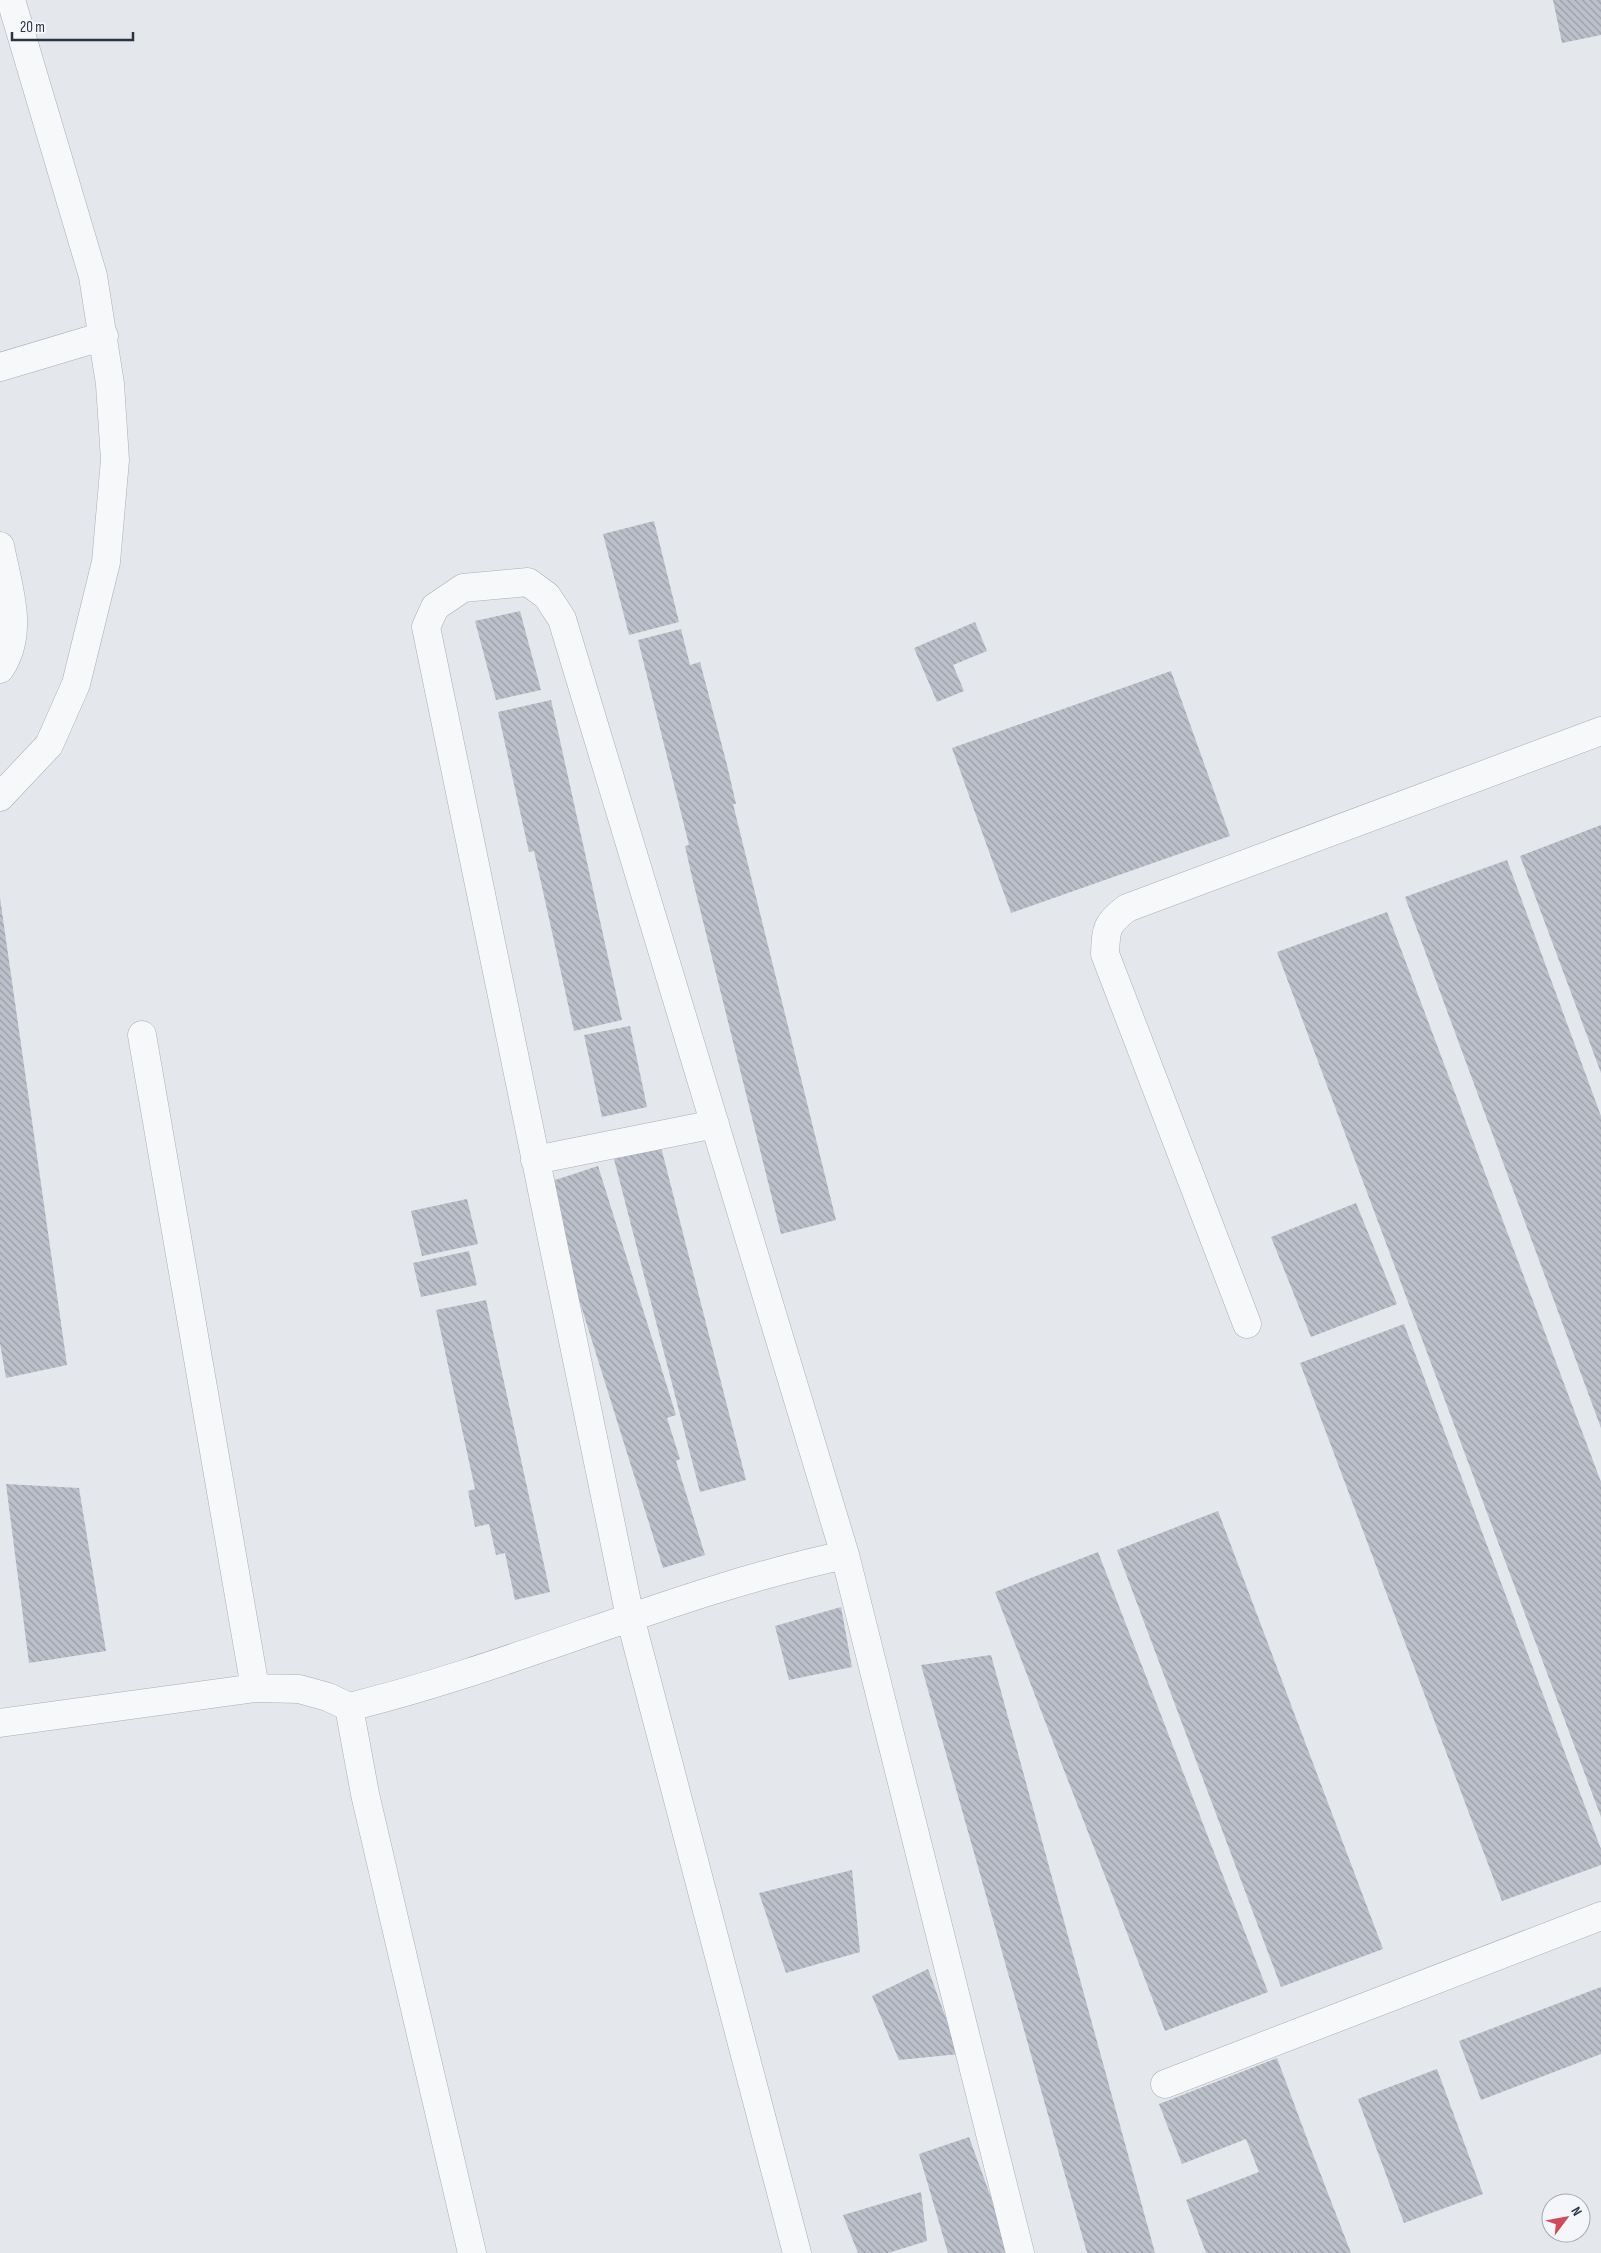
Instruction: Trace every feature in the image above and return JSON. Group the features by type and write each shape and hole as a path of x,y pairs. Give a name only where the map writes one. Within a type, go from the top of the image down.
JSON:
{"street":[{"path":"0,797 49,745 76,684 106,562 115,460 110,384 104,336 93,276 12,0"},
{"path":"0,367 104,336"},
{"path":"0,546 15,623 9,655 0,668"},
{"path":"797,2253 630,1617 426,627 435,606 463,588 528,582 548,596 562,619 845,1555 1020,2253"},
{"path":"1247,1324 1105,954 1106,930 1113,919 1126,908 1601,731"},
{"path":"142,1035 255,1688"},
{"path":"535,1160 715,1124"},
{"path":"0,1723 255,1688 300,1689 328,1697 349,1707 406,1693 630,1617 799,1566 845,1555"},
{"path":"349,1707 365,1794 472,2253"},
{"path":"1165,2084 1601,1916"}],"building":[{"path":"1553,0 1601,0 1601,35 1562,43"},
{"path":"654,521 679,622 629,635 603,534"},
{"path":"520,611 541,690 496,700 475,621"},
{"path":"975,622 987,651 953,665 964,691 937,702 914,648"},
{"path":"681,629 690,665 700,662 727,765 736,804 733,804 836,1220 781,1234 692,877 685,846 689,845 638,640"},
{"path":"1171,671 1230,836 1011,913 952,748"},
{"path":"551,700 622,1020 574,1031 534,851 529,852 498,712"},
{"path":"1601,825 1601,1073 1520,856"},
{"path":"1507,860 1601,1116 1601,1428 1405,897"},
{"path":"0,898 67,1365 6,1378 0,1343"},
{"path":"1387,912 1601,1482 1601,1817 1277,952"},
{"path":"630,1026 647,1107 602,1117 584,1035"},
{"path":"661,1147 746,1480 700,1492 614,1159"},
{"path":"598,1166 676,1415 667,1418 680,1459 676,1461 705,1555 663,1568 543,1184"},
{"path":"467,1199 478,1244 422,1256 411,1211"},
{"path":"1356,1203 1397,1304 1311,1337 1271,1237"},
{"path":"469,1251 477,1285 421,1297 413,1263"},
{"path":"486,1300 550,1592 515,1600 505,1553 496,1555 489,1524 475,1527 468,1491 475,1489 436,1310"},
{"path":"1404,1324 1601,1849 1601,1865 1502,1901 1300,1363"},
{"path":"6,1484 79,1488 106,1651 29,1663"},
{"path":"1218,1511 1383,1949 1281,1987 1117,1550"},
{"path":"1098,1552 1268,1992 1165,2031 995,1592"},
{"path":"841,1607 852,1667 789,1680 775,1626"},
{"path":"991,1655 1155,2253 1087,2253 921,1665"},
{"path":"852,1870 860,1952 786,1973 759,1893"},
{"path":"928,1969 959,2054 899,2060 872,1996"},
{"path":"1601,1987 1601,2054 1481,2100 1459,2041"},
{"path":"1277,2058 1351,2253 1206,2253 1186,2200 1259,2172 1246,2139 1182,2164 1159,2104"},
{"path":"1437,2069 1483,2194 1404,2223 1358,2099"},
{"path":"969,2137 1011,2253 948,2253 919,2154"},
{"path":"921,2192 927,2241 888,2253 858,2253 843,2215"}]}
